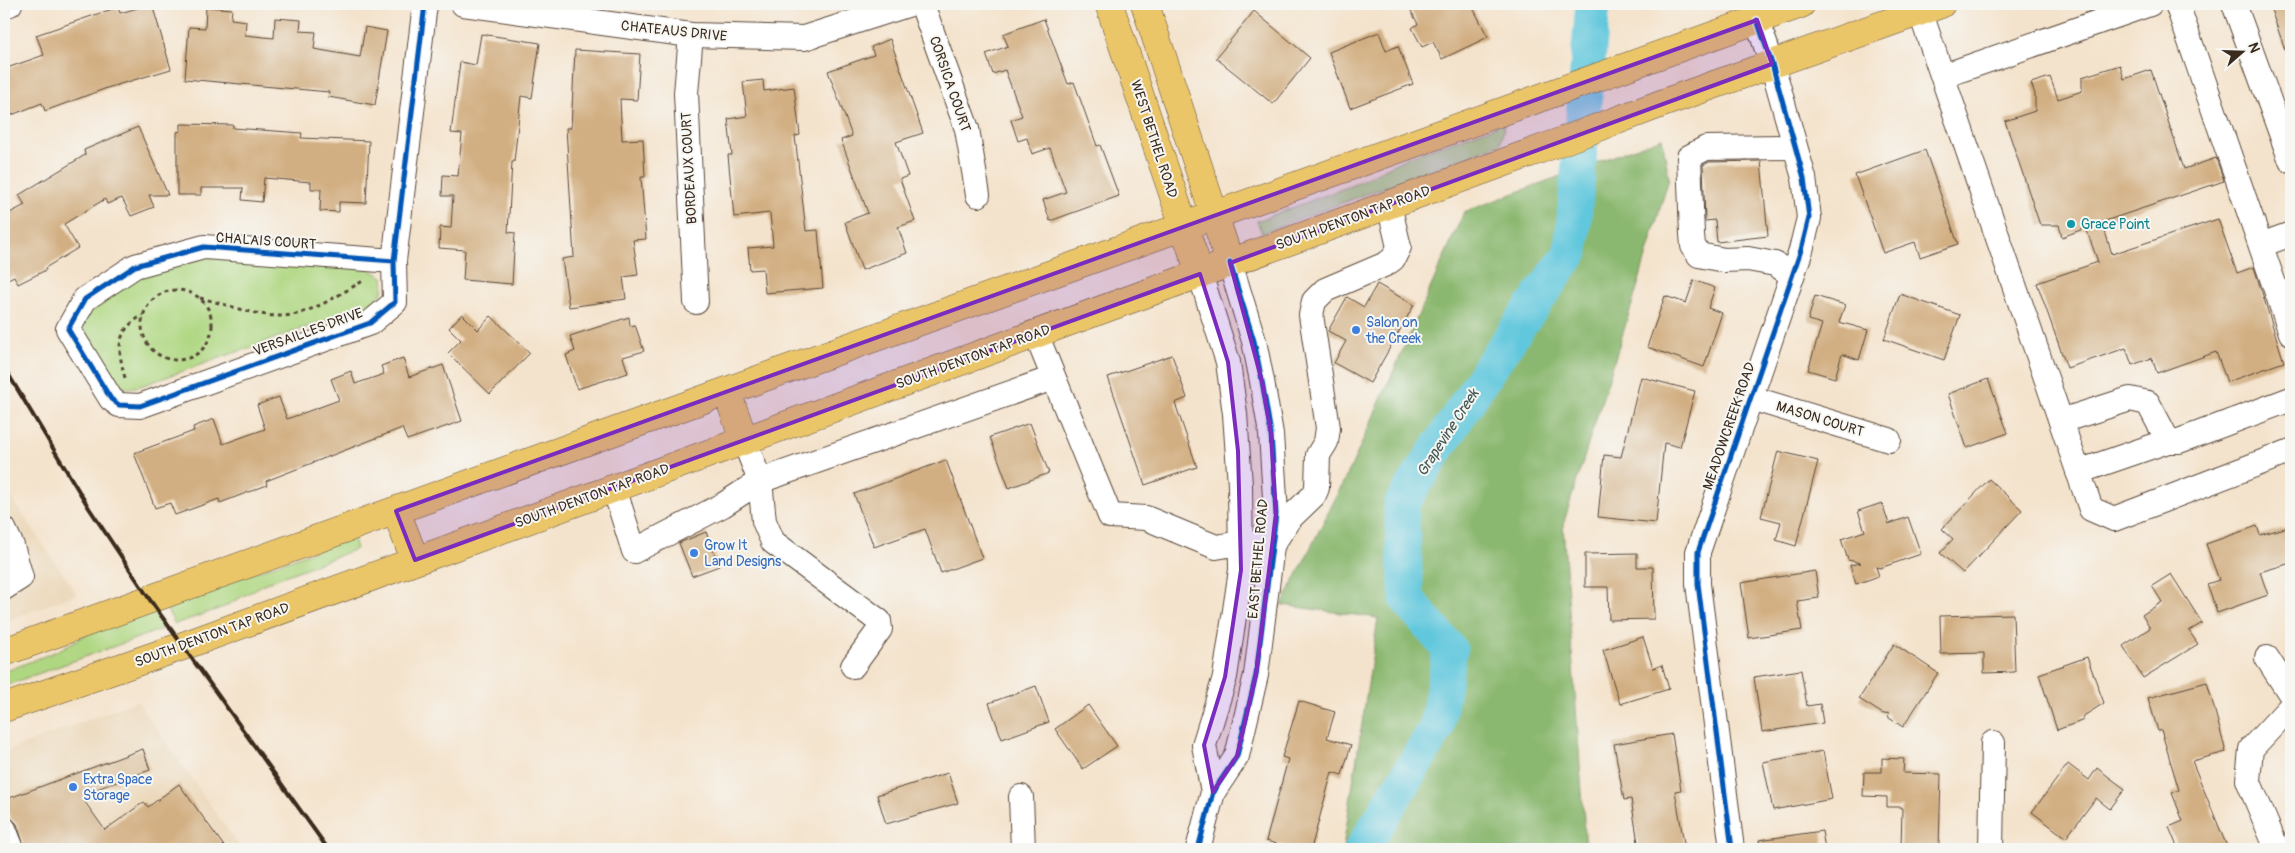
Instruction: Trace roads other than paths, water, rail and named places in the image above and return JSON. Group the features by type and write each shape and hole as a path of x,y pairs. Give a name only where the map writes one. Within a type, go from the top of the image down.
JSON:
{"main road":[{"name":"WEST BETHEL ROAD","path":"1109,4 1200,274"},
{"path":"1145,4 1230,263"},
{"path":"4,652 727,392 1182,225 1801,4"},
{"name":"SOUTH DENTON TAP ROAD","path":"4,708 614,488 1931,7"},
{"path":"727,392 744,440"},
{"path":"396,511 415,560"}],"street":[{"path":"4,6 10,4"},
{"name":"VERSAILLES DRIVE","path":"111,400 120,405 140,406 370,323 395,302 394,261 426,4"},
{"name":"CHATEAUS DRIVE","path":"463,4 691,35 804,38 910,4"},
{"name":"CORSICA COURT","path":"922,4 967,128 978,195"},
{"path":"1942,76 2150,4"},
{"path":"2177,4 2291,333"},
{"path":"2234,4 2291,160"},
{"path":"1931,7 1942,76 2091,509 2114,519 2291,451"},
{"name":"MEADOWCREEK ROAD","path":"1732,849 1698,584 1698,552 1792,275 1809,218 1804,178 1796,147 1772,64 1756,20"},
{"name":"BORDEAUX COURT","path":"691,35 686,93 696,302"},
{"path":"1792,275 1776,264 1748,258 1724,260 1700,255 1694,246 1690,202 1689,157 1699,150 1706,148 1796,147"},
{"path":"1036,334 1110,516 1146,518 1216,547 1240,543 1273,544 1289,519 1314,495 1317,488 1318,455 1326,442 1328,428 1311,315 1314,301 1325,290 1386,264 1393,259 1399,247 1389,205"},
{"path":"2261,245 2291,234"},
{"name":"CHALAIS COURT","path":"111,400 68,330 85,299 135,266 204,247 394,261"},
{"name":"EAST BETHEL ROAD","path":"1198,849 1213,792 1237,756 1256,675 1276,514 1271,434 1254,341 1230,263"},
{"name":"EAST BETHEL ROAD","path":"1200,274 1228,362 1237,442 1241,570 1225,677 1204,745 1213,792"},
{"path":"614,488 634,551 723,505 760,481 1053,378"},
{"name":"MASON COURT","path":"1751,398 1889,440"},
{"path":"2061,421 2130,399 2148,403 2168,441"},
{"path":"2078,472 2168,441 2179,441 2291,399"},
{"path":"744,440 760,481 764,521 773,542 879,621 880,629 853,666"},
{"path":"4,529 21,577 4,588"},
{"path":"2267,658 2291,696"},
{"path":"2277,849 2248,780 2251,749 2291,706"},
{"path":"1991,849 1993,743"},
{"path":"1021,798 1023,849"},
{"path":"4,829 12,849"}],"waterway":[{"name":"Grapevine Creek","path":"1362,849 1436,729 1450,650 1407,599 1401,505 1492,364 1571,252 1593,4"}],"railway":[{"path":"4,367 89,508 150,600 328,849"}],"place":[{"name":"Grace Point","path":"2071,224"},
{"name":"Salon on the Creek","path":"1356,330"},
{"name":"Grow It Land Designs","path":"694,553"},
{"name":"Extra Space Storage","path":"73,787"}]}
